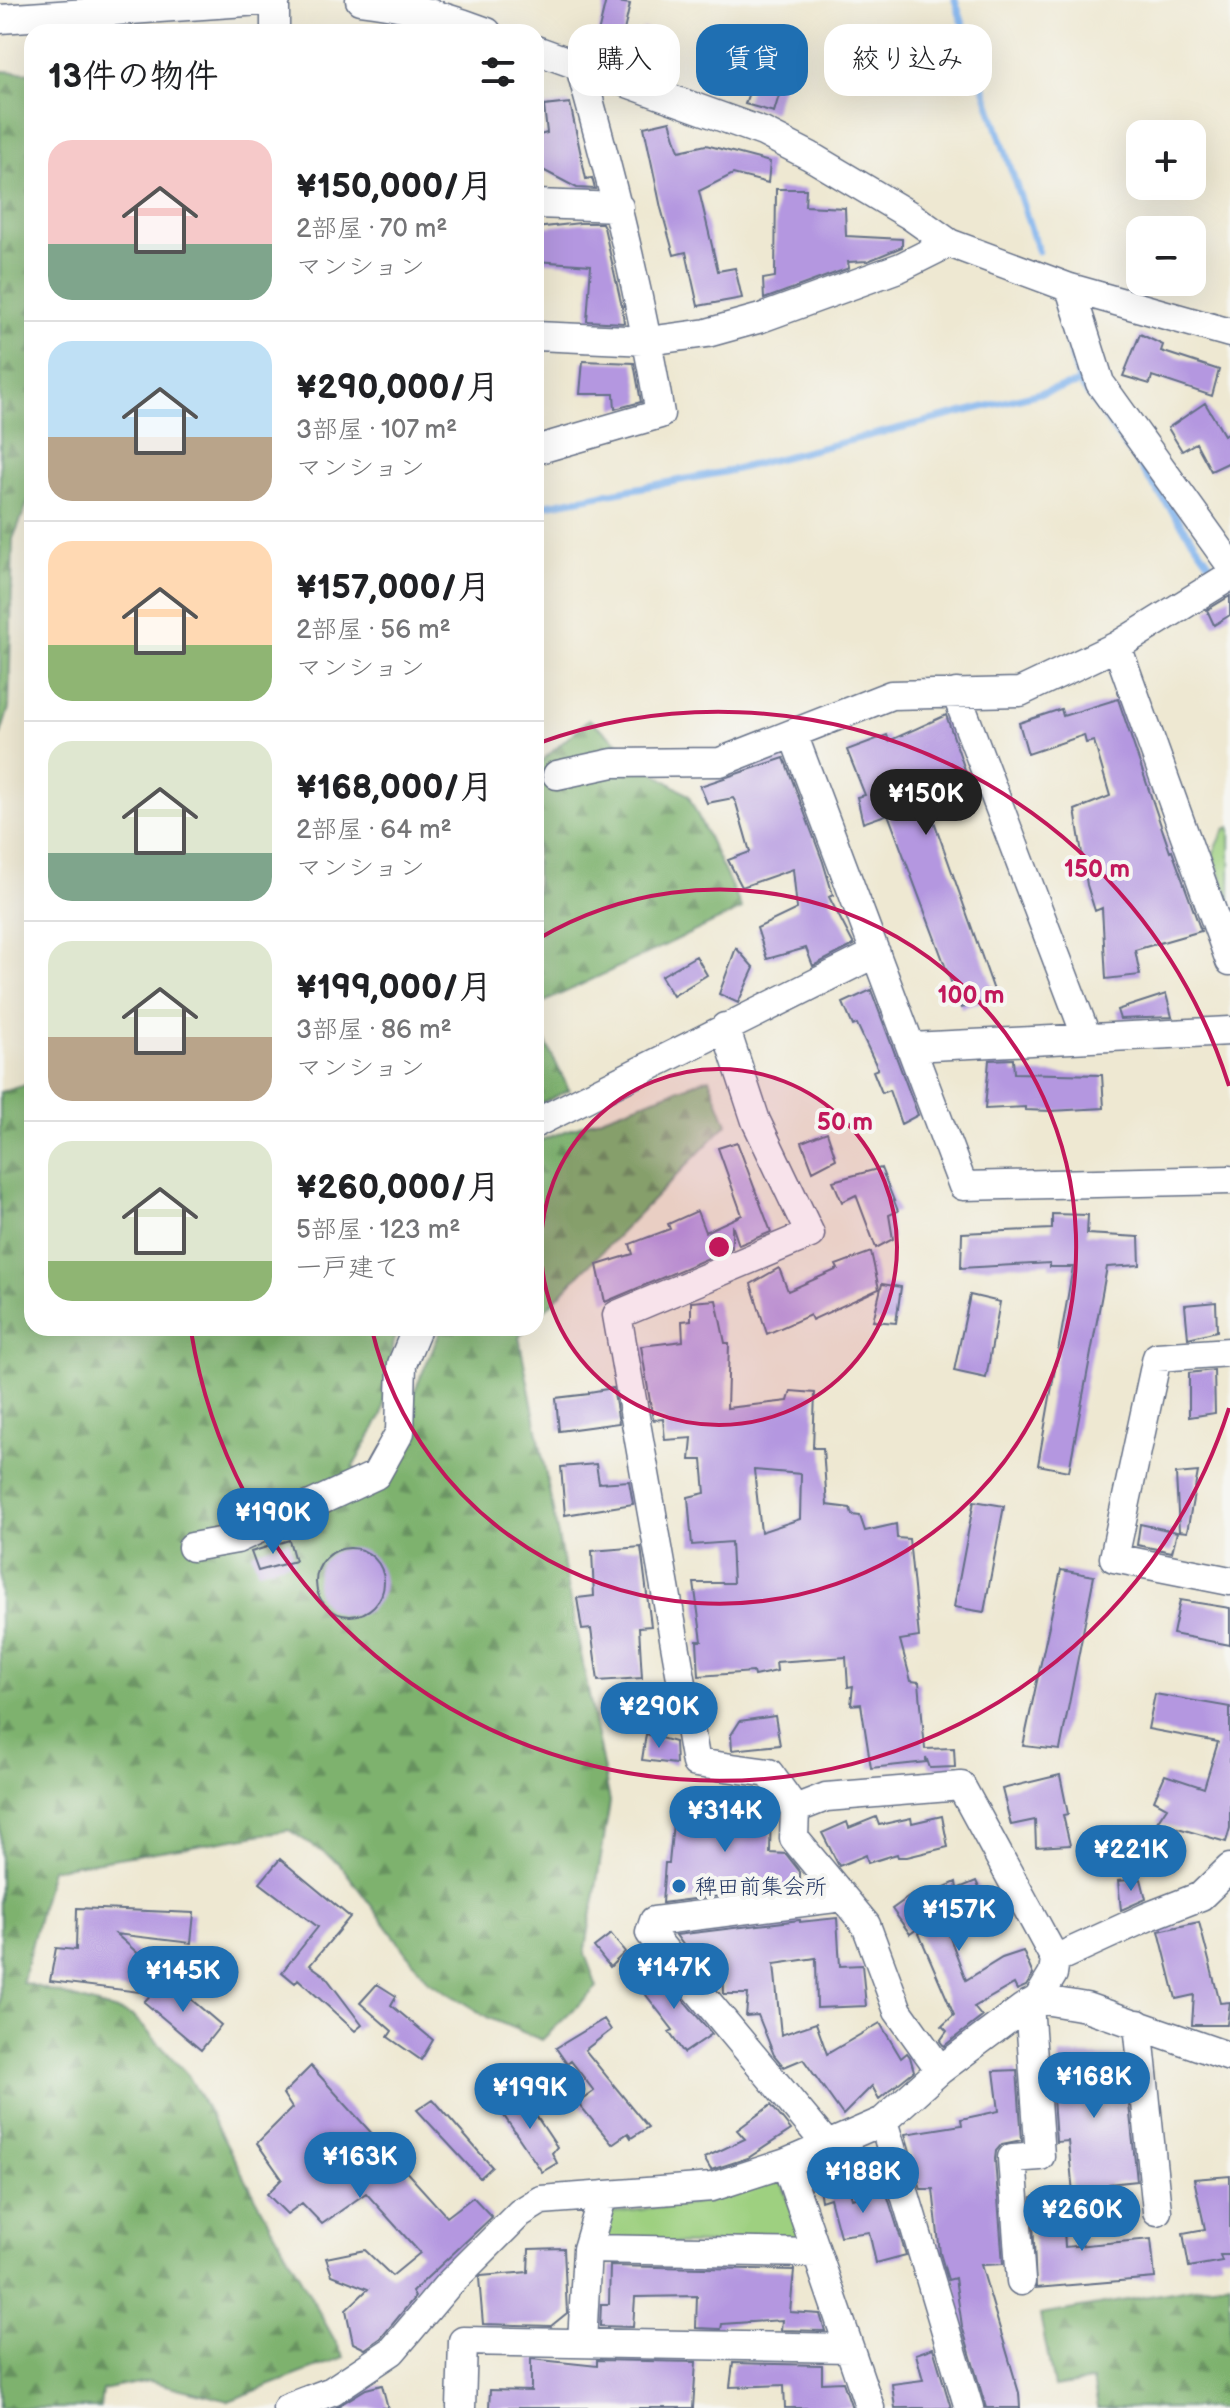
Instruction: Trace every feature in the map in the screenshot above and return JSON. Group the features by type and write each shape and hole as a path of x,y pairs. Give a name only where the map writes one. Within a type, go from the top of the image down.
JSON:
{"street":[{"path":"0,19 276,0 275,24"},
{"path":"360,0 400,4 466,24"},
{"path":"544,53 568,62"},
{"path":"544,448 660,414 648,341 619,207 588,96"},
{"path":"662,96 763,132 898,208 949,243 1070,288 1230,333"},
{"path":"544,204 619,207"},
{"path":"544,336 648,341 707,333 761,318 901,267 949,243"},
{"path":"1070,288 1100,383 1230,564"},
{"path":"557,775 613,763 720,762 891,695 1020,692 1117,646 1230,576"},
{"path":"1117,646 1230,961"},
{"path":"956,693 1087,1038"},
{"path":"793,734 963,1186 1230,1180"},
{"path":"544,1119 876,953"},
{"path":"725,1027 756,1121 810,1234 617,1315 696,1763 769,1773 795,1809 794,1838 866,1925 898,2011 940,2070"},
{"path":"911,1047 1230,1031"},
{"path":"192,1547 237,1539 376,1475 400,1432 402,1364 414,1336"},
{"path":"1230,1352 1157,1357 1114,1558 1230,1581"},
{"path":"287,2408 332,2391 392,2351 447,2286 520,2213 541,2200 712,2187 786,2163 883,2121 940,2070 1034,2002 1053,1974 1055,1959 961,1786 826,1797 795,1809"},
{"path":"1055,1959 1201,1896 1230,1868"},
{"path":"827,2145 650,1933 654,1921 843,1897"},
{"path":"1034,2002 1086,2007 1230,2057"},
{"path":"1021,2281 1012,2158 1040,2156 1034,2002"},
{"path":"1138,2024 1157,2211"},
{"path":"883,2121 969,2408"},
{"path":"786,2163 870,2408"},
{"path":"582,2343 587,2249 603,2195"},
{"path":"587,2249 816,2253"},
{"path":"461,2408 463,2341 849,2348"}],"green space":[{"path":"0,71 24,72 24,512 13,539 9,708 0,737"},
{"path":"589,719 688,795 742,909 544,1002 544,759"},
{"path":"1230,827 1230,901 1213,854 1225,829"},
{"path":"544,1038 569,1090 544,1102"},
{"path":"709,1078 727,1124 544,1311 544,1139"},
{"path":"24,1085 24,1336 395,1336 382,1415 353,1467 375,1489 408,1446 414,1392 438,1336 520,1336 610,1802 585,1954 597,1987 542,2040 489,2018 428,1981 339,1863 289,1830 51,1869 22,1982 133,2016 188,2075 344,2357 229,2401 149,2381 102,2390 100,2408 0,2408 0,1092"},
{"path":"767,2176 781,2180 805,2245 605,2243 611,2213 694,2204 728,2195"},
{"path":"1230,2282 1230,2408 1098,2408 1093,2381 1054,2387 1040,2315"}],"building":[{"path":"606,0 630,4 626,24 600,24"},
{"path":"748,96 779,96 774,112 745,104"},
{"path":"570,103 586,179 592,178 595,189 577,188 544,171 544,134 547,133 544,106"},
{"path":"670,121 679,151 706,145 770,162 768,183 733,174 699,191 718,271 735,268 742,298 698,306 686,252 674,255 644,127"},
{"path":"776,189 806,189 805,206 845,208 846,236 902,239 902,247 868,261 848,262 849,268 764,299 763,279 775,277"},
{"path":"602,223 624,323 587,321 591,265 544,262 544,227"},
{"path":"1140,334 1163,345 1161,351 1219,370 1212,396 1152,376 1150,384 1123,376"},
{"path":"583,361 634,363 641,402 615,409 614,394 580,394"},
{"path":"1205,403 1224,435 1230,431 1230,462 1211,471 1196,443 1182,451 1168,428"},
{"path":"1230,596 1230,615 1214,625 1207,610"},
{"path":"1118,699 1170,852 1201,931 1135,950 1140,975 1106,979 1102,908 1095,911 1087,885 1075,810 1110,796 1094,741 1086,743 1084,735 1028,754 1019,723 1061,709 1063,716"},
{"path":"946,715 972,790 929,807 997,999 961,1008 888,814 863,823 857,797 865,795 847,750 887,735 889,741"},
{"path":"784,758 823,862 833,895 829,897 854,945 813,966 806,948 767,959 757,928 797,909 793,869 742,887 728,860 750,852 736,803 733,798 707,803 700,786"},
{"path":"736,948 754,968 738,1003 719,994"},
{"path":"696,956 707,975 673,996 661,976"},
{"path":"871,990 918,1115 901,1124 889,1090 882,1093 873,1071 878,1069 857,1024 853,1026 843,1003"},
{"path":"1166,994 1172,1017 1120,1019 1117,1010"},
{"path":"1013,1059 1014,1073 1102,1075 1104,1108 1051,1111 1025,1110 1025,1107 985,1109 989,1060"},
{"path":"827,1132 836,1159 813,1171 802,1142"},
{"path":"737,1142 771,1232 739,1245 732,1225 732,1248 605,1302 597,1265 633,1254 630,1244 670,1229 668,1224 697,1211 705,1232 742,1215 718,1148"},
{"path":"881,1168 898,1211 889,1215 893,1239 876,1248 856,1195 842,1202 833,1181"},
{"path":"1052,1214 1088,1215 1087,1234 1139,1237 1140,1265 1107,1267 1069,1471 1038,1465 1073,1267 1050,1267 1050,1263 961,1268 962,1233 1052,1229"},
{"path":"871,1252 879,1289 812,1320 810,1315 767,1334 751,1284 779,1268 788,1291 838,1269 836,1265"},
{"path":"882,1284 901,1287 896,1323 873,1321"},
{"path":"970,1295 1000,1302 986,1378 954,1371"},
{"path":"716,1300 725,1343 729,1343 727,1408 788,1401 791,1391 815,1393 813,1448 823,1448 827,1505 850,1508 852,1515 860,1516 865,1531 896,1524 897,1538 909,1539 919,1637 900,1640 911,1681 919,1682 925,1749 954,1748 955,1767 930,1768 926,1757 926,1762 871,1768 861,1704 851,1705 853,1686 848,1687 846,1657 776,1662 777,1671 754,1676 753,1672 699,1676 697,1641 702,1641 694,1583 733,1583 731,1542 692,1545 688,1497 705,1493 702,1460 690,1460 692,1438 665,1440 663,1419 653,1420 641,1346 683,1341 682,1321 691,1320 691,1302","holes":["754,1470 801,1474 800,1519 761,1532"]},
{"path":"1216,1302 1217,1331 1188,1338 1185,1305"},
{"path":"1214,1370 1215,1413 1189,1417 1189,1373"},
{"path":"613,1388 619,1423 559,1431 556,1398"},
{"path":"596,1464 599,1483 629,1481 633,1504 565,1515 561,1467"},
{"path":"1198,1472 1187,1532 1179,1531 1176,1474"},
{"path":"974,1501 1004,1506 984,1612 954,1607"},
{"path":"1140,1524 1177,1532 1172,1552 1137,1545"},
{"path":"289,1540 295,1561 258,1571 251,1552"},
{"path":"641,1547 651,1626 639,1627 642,1678 598,1681 591,1629 582,1630 577,1598 594,1596 592,1551"},
{"path":"350,1548 374,1558 384,1582 374,1606 350,1616 326,1606 316,1582 326,1558"},
{"path":"1061,1570 1094,1576 1060,1750 1023,1746"},
{"path":"1180,1600 1230,1608 1230,1645 1173,1634"},
{"path":"1155,1694 1230,1707 1230,1828 1226,1842 1157,1822 1167,1807 1154,1800 1165,1775 1204,1788 1218,1742 1148,1729"},
{"path":"775,1716 780,1745 732,1750 731,1735 740,1721"},
{"path":"646,1734 675,1742 676,1764 642,1760"},
{"path":"1060,1775 1068,1814 1063,1815 1070,1845 1036,1847 1035,1820 1011,1825 1002,1789"},
{"path":"722,1801 768,1801 771,1804 770,1853 786,1854 800,1872 800,1885 662,1903 674,1813 722,1812"},
{"path":"942,1816 948,1847 907,1857 898,1857 897,1854 868,1863 866,1855 839,1866 822,1833 847,1822 849,1828 876,1817 879,1825 911,1818 912,1823"},
{"path":"280,1859 350,1917 310,1965 325,1976 362,2025 355,2031 298,1979 295,1983 282,1972 318,1927 260,1883"},
{"path":"1141,1879 1146,1899 1121,1910 1118,1881"},
{"path":"976,1881 988,1908 959,1918 960,1922 946,1927 966,1980 1002,1958 1023,1951 1033,1975 1026,1986 1017,1990 1014,1984 974,2007 982,2017 944,2046 940,2041 947,2031 942,2026 954,2015 917,1929 910,1934 892,1909 913,1894 916,1900 956,1882 957,1889"},
{"path":"77,1908 194,1913 191,1943 116,1934 142,1957 139,1992 50,1981 56,1948 76,1950"},
{"path":"837,1918 840,1966 862,1965 866,2006 817,2008 816,1958 774,1964 781,2035 816,2023 827,2054 880,2023 901,2058 907,2053 910,2057 914,2071 879,2099 872,2086 843,2115 803,2059 784,2067 774,2055 758,2015 746,2016 748,1994 724,1994 723,1963 698,1965 676,1935"},
{"path":"1199,1922 1220,2003 1230,2002 1227,2025 1192,2025 1194,1995 1176,1999 1159,1931"},
{"path":"611,1934 625,1952 610,1967 594,1947"},
{"path":"656,1967 712,2034 684,2053 669,2032 673,2030 636,1982"},
{"path":"166,1978 221,2025 201,2050 144,2002"},
{"path":"377,1984 396,1996 391,2005 433,2040 421,2060 388,2037 392,2031 360,2003"},
{"path":"604,2019 611,2030 585,2050 648,2127 631,2138 628,2133 612,2144 578,2103 594,2091 571,2061 567,2064 556,2048"},
{"path":"1059,2055 1124,2057 1137,2181 1073,2193 1068,2141 1056,2142 1051,2067 1058,2067"},
{"path":"311,2066 447,2217 473,2197 492,2217 412,2292 415,2297 381,2338 365,2349 353,2343 346,2310 368,2289 332,2275 326,2258 365,2250 392,2276 420,2253 366,2193 322,2224 302,2203 287,2214 267,2194 282,2179 257,2143 292,2108 283,2094"},
{"path":"1017,2070 1022,2140 1002,2144 996,2151 995,2159 1003,2264 981,2265 1019,2393 1020,2408 986,2408 962,2326 955,2278 948,2280 940,2253 933,2189 921,2189 905,2134 962,2125 961,2119 999,2111 994,2071"},
{"path":"521,2093 557,2147 552,2153 557,2163 542,2172 498,2107"},
{"path":"433,2099 492,2167 480,2178 417,2110"},
{"path":"771,2105 791,2130 748,2158 711,2170 704,2158 745,2139 737,2130"},
{"path":"844,2168 852,2199 886,2191 906,2255 876,2263 869,2232 840,2236 830,2198 821,2201 817,2174"},
{"path":"1230,2176 1230,2255 1220,2255 1222,2261 1189,2267 1183,2233 1205,2229 1194,2179"},
{"path":"1062,2193 1065,2247 1151,2239 1155,2278 1036,2288 1032,2197"},
{"path":"564,2248 567,2313 551,2326 483,2324 481,2276 528,2272 529,2249"},
{"path":"610,2266 794,2270 790,2312 820,2314 825,2331 781,2330 782,2320 722,2324 721,2329 696,2328 697,2296 635,2297 633,2327 600,2326 601,2304 609,2304"},
{"path":"933,2348 951,2408 895,2408 892,2384 923,2380 916,2354"},
{"path":"531,2359 597,2366 597,2360 696,2362 693,2408 489,2408 490,2390 531,2391"},
{"path":"733,2363 822,2365 822,2383 843,2382 852,2408 785,2408 784,2385 730,2387"},
{"path":"382,2385 388,2408 335,2408 366,2389"}],"waterway":[{"path":"955,0 1038,251"},
{"path":"1057,306 1080,383 1211,565"},
{"path":"544,506 724,472 1080,383"}],"place":[{"name":"稗田前集会所","path":"679,1886"}]}
